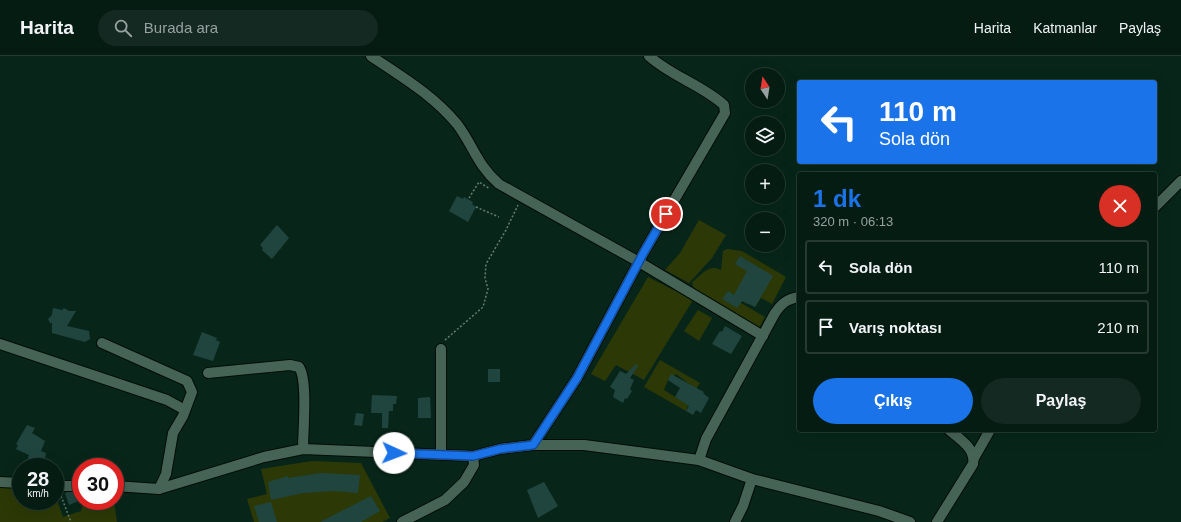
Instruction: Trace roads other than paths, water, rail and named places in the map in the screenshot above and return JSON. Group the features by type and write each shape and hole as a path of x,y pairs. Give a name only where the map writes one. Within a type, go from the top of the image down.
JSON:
{"street":[{"path":"371,56 437,102 458,126 486,173 516,195 639,262 762,336"},
{"path":"533,445 577,378 639,262 725,113 724,105 716,98 662,67 649,56"},
{"path":"1157,205 1181,181"},
{"path":"699,460 706,439 762,336 781,305 789,298 797,298"},
{"path":"102,343 187,381 192,392 185,410 173,433 166,474 159,489"},
{"path":"0,344 167,400 185,410"},
{"path":"440,349 441,455"},
{"path":"208,374 290,365 299,367 303,373 304,384 303,449"},
{"path":"951,432 972,452 974,458"},
{"path":"937,522 973,464 974,458 989,432"},
{"path":"124,487 159,489 264,457 303,449 473,456 500,449 533,445 584,445 699,460 752,479 879,510 910,522"},
{"path":"402,522 445,500 464,482 474,465 473,456"},
{"path":"735,522 743,506 752,479"},
{"path":"0,482 12,483"}]}
